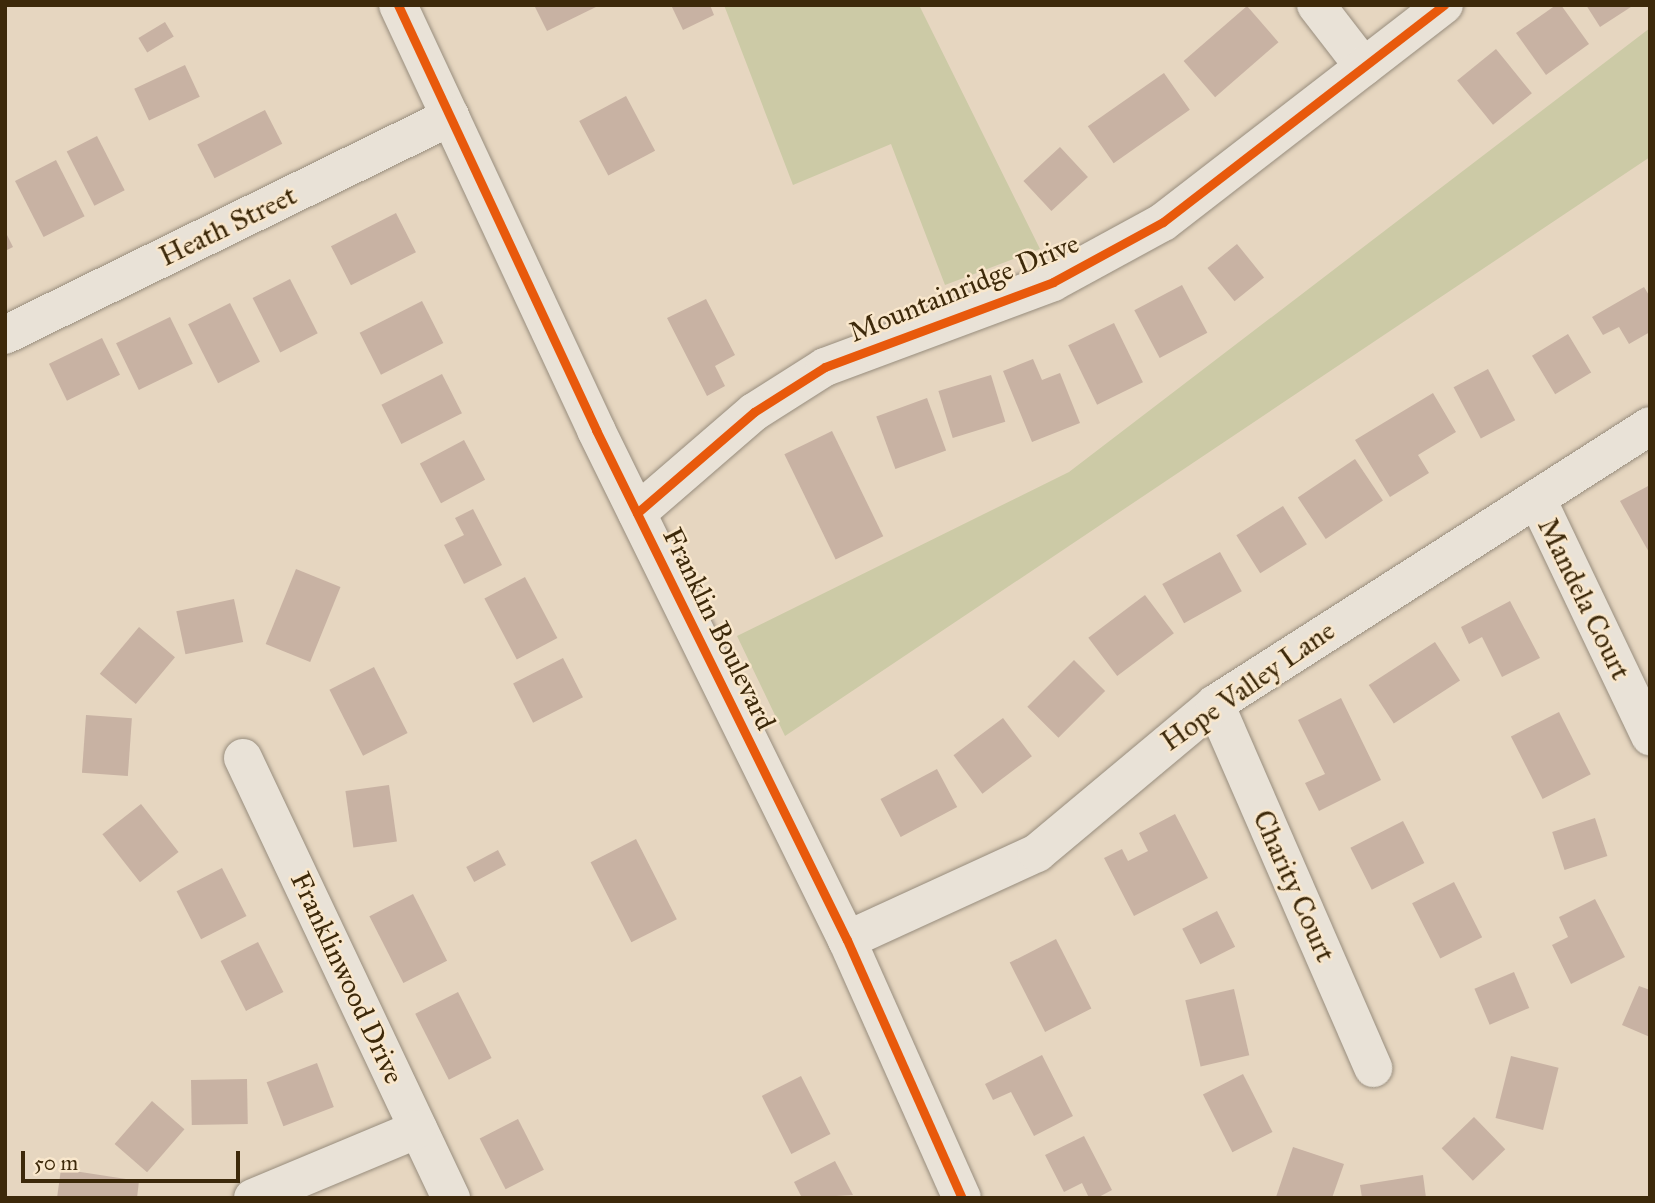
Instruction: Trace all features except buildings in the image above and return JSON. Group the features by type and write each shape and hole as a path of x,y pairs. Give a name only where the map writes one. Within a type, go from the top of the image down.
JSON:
{"street":[{"name":"Franklin Boulevard","path":"398,5 637,513 847,940 962,1198"},
{"path":"1316,5 1364,66"},
{"name":"Mountainridge Drive","path":"637,513 754,412 824,367 1053,282 1163,222 1444,5"},
{"name":"Heath Street","path":"5,335 450,117"},
{"name":"Hope Valley Lane","path":"847,940 1037,853 1215,704 1301,645 1650,426"},
{"name":"Mandela Court","path":"1537,499 1650,736"},
{"name":"Charity Court","path":"1215,704 1373,1068"},
{"name":"Franklinwood Drive","path":"243,758 451,1198"},
{"path":"253,1198 418,1129"}],"shaded area":[{"path":"724,5 919,5 1040,249 945,285 891,144 793,185"},
{"path":"1650,28 1650,157 785,736 737,636 1069,472"}],"cycle path":[{"path":"398,5 596,430 847,940 962,1198"},
{"path":"637,513 754,412 825,367 1053,282 1163,222 1444,5"}]}
